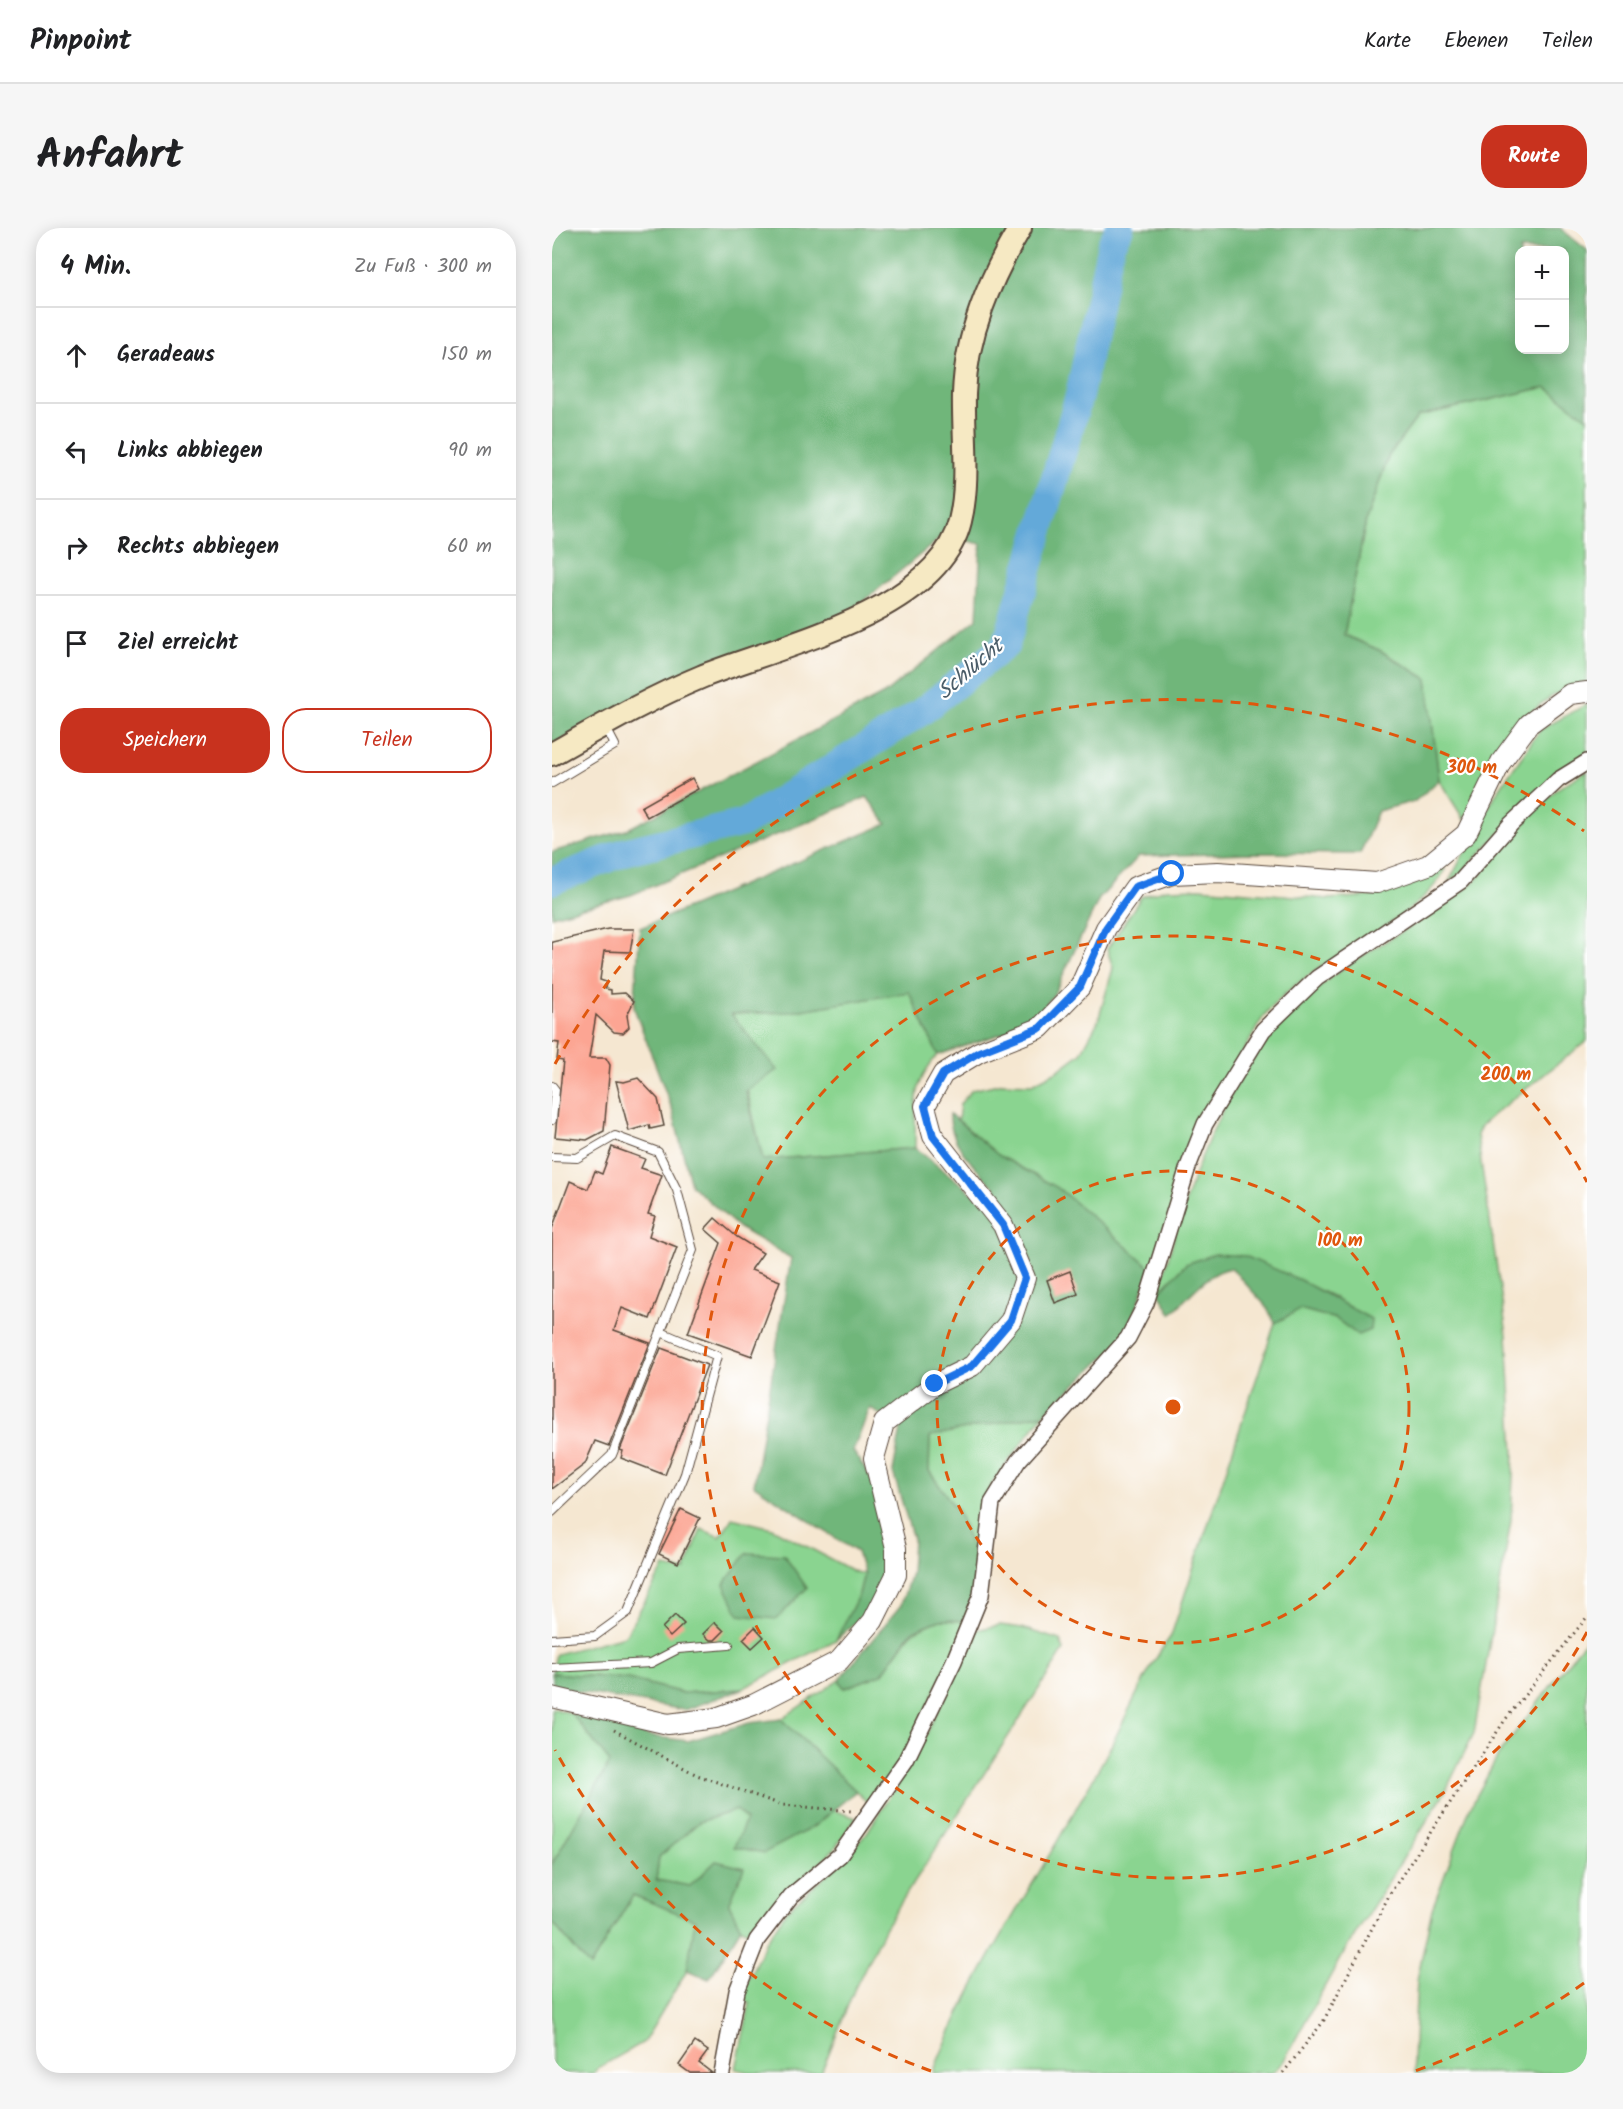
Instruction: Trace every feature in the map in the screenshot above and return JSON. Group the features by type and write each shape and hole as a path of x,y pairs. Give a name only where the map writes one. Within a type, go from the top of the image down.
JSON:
{"main road":[{"path":"552,754 698,678 753,656 799,643 856,620 886,604 921,578 940,559 960,522 964,486 964,392 969,350 989,284 1020,228"}],"street":[{"path":"552,1697 668,1724 716,1718 753,1705 839,1661 873,1621 896,1575 896,1548 874,1458 884,1423 935,1384 972,1366 1011,1320 1025,1278 1003,1225 933,1136 925,1106 943,1074 979,1052 1040,1028 1080,987 1106,928 1135,887 1172,874 1218,872 1377,883 1428,865 1466,834 1501,762 1529,724 1570,694 1587,692"},
{"path":"722,2073 737,1991 757,1940 791,1896 840,1855 906,1760 954,1661 981,1595 992,1503 1018,1461 1128,1338 1146,1303 1188,1167 1205,1124 1263,1030 1317,978 1461,881 1512,824 1558,780 1587,762"}],"lane":[{"path":"552,783 615,745 604,725"},
{"path":"552,1086 555,1090 552,1120"},
{"path":"552,1157 577,1158 615,1136 658,1152 677,1190 693,1250 612,1455 552,1512"},
{"path":"552,1639 595,1636 628,1612 685,1474 717,1356 661,1332"},
{"path":"552,1668 651,1663 678,1649 729,1646"}],"path":[{"path":"1283,2073 1323,2022 1391,1892 1499,1730 1587,1617"},
{"path":"608,1726 697,1775 782,1805 868,1812"}],"green space":[{"path":"552,228 1560,228 1587,250 1587,418 1546,387 1418,416 1389,455 1366,520 1344,635 1379,650 1427,679 1439,780 1415,801 1378,811 1360,854 1253,853 1139,856 1099,899 1054,994 1030,1024 938,1055 909,992 789,1012 731,1014 777,1070 746,1091 763,1160 915,1148 984,1202 997,1190 973,1165 959,1146 954,1136 950,1114 998,1155 1058,1188 1151,1268 1126,1337 1044,1414 930,1436 929,1471 958,1512 977,1562 968,1621 940,1620 912,1631 882,1674 844,1688 839,1680 901,1605 911,1573 913,1539 893,1472 901,1429 870,1408 853,1451 871,1478 893,1558 875,1604 836,1640 859,1594 864,1574 857,1552 754,1485 791,1258 739,1228 691,1185 672,1109 634,1008 640,928 887,824 867,797 631,895 552,916 552,852 626,830 884,694 977,619 981,544 944,535 854,609 552,744"},
{"path":"1546,387 1587,418 1587,682 1563,690 1543,702 1526,718 1498,756 1464,820 1439,780 1427,679 1379,650 1344,635 1366,520 1389,455 1418,416"},
{"path":"1587,704 1587,754 1556,775 1462,872 1448,883 1496,794 1540,730"},
{"path":"1587,771 1587,1041 1494,1114 1481,1126 1477,1135 1507,1335 1514,1454 1511,1521 1474,1733 1445,1792 1341,1957 1283,2062 1272,2073 933,2073 963,2006 1111,1746 1148,1672 1171,1636 1275,1323 1300,1309 1336,1319 1358,1335 1334,1297 1245,1256 1186,1264 1159,1292 1185,1204 1217,1121 1238,1082 1263,1046 1293,1011 1344,968 1431,914 1464,890 1477,879 1544,801 1560,787"},
{"path":"1441,866 1445,870 1431,890 1411,908 1310,974 1287,992 1265,1015 1233,1068 1206,1123 1151,1268 1058,1188 998,1155 958,1120 960,1104 972,1090 1003,1083 1032,1084 1057,1071 1081,1053 1098,1021 1113,968 1107,949 1141,897 1166,889 1200,888 1329,899 1372,896 1412,884"},
{"path":"909,992 938,1055 929,1065 919,1087 915,1148 763,1160 730,1014 789,1012"},
{"path":"1215,1254 1245,1256 1300,1280 1371,1319 1370,1330 1358,1335 1336,1319 1300,1309 1275,1323 1266,1306 1231,1268 1222,1270 1206,1280 1171,1314 1159,1292 1186,1264"},
{"path":"1044,1414 992,1483 977,1562 958,1512 929,1471 930,1436"},
{"path":"732,1518 772,1528 855,1572 864,1574 859,1594 836,1640 742,1689 683,1693 628,1679 552,1673 556,1654 625,1636 664,1567 685,1571 701,1529 720,1537"},
{"path":"747,1553 784,1555 807,1588 777,1619 739,1615 724,1584"},
{"path":"940,1620 968,1621 904,1757 868,1803 781,1719 839,1680 845,1688 882,1674 912,1632"},
{"path":"1000,1625 1022,1628 1060,1640 1064,1650 885,1927 854,1990 821,2073 752,2073 736,2069 750,2003 739,1999 765,1943 786,1911 846,1858 868,1831 922,1744 976,1630"},
{"path":"1587,1638 1587,2073 1415,2073 1413,2060 1417,1980 1432,1909 1470,1808 1499,1754"},
{"path":"552,1673 628,1679 683,1693 742,1689 685,1710 552,1687"},
{"path":"552,1708 571,1713 610,1762 552,1864"},
{"path":"571,1713 650,1736 688,1741 749,1723 781,1719 856,1791 813,1827 764,1853 734,1847 746,1820 737,1810 699,1822 659,1857 656,1880 690,1886 716,1861 744,1868 729,1904 741,1928 709,1979 687,1970 695,1920 633,1895 590,1967 552,1922 552,1864 610,1762"},
{"path":"737,1810 746,1820 813,1827 833,1810 856,1818 835,1848 766,1916 756,1935 741,1928 729,1904 743,1868 716,1861 690,1886 656,1880 659,1857 699,1822"},
{"path":"633,1895 696,1920 687,1970 644,2042 598,2068 594,2073 552,2073 552,1922 590,1967"}],"building":[{"path":"692,778 698,789 647,817 641,807"},
{"path":"608,929 634,929 630,952 604,951 600,980 606,982 605,989 611,990 611,994 625,993 634,1001 627,1015 629,1027 623,1033 614,1032 596,1015 589,1058 606,1058 610,1065 604,1131 587,1140 555,1137 563,1061 557,1060 559,1043 552,1042 552,942"},
{"path":"638,1078 658,1099 664,1126 650,1129 649,1125 629,1131 616,1081 624,1082"},
{"path":"612,1147 645,1159 641,1168 662,1175 648,1214 655,1216 649,1236 677,1247 650,1319 622,1308 614,1330 650,1343 609,1446 595,1441 585,1464 552,1489 552,1229 570,1181 588,1189 595,1171 602,1174"},
{"path":"715,1218 737,1237 763,1253 751,1270 780,1281 752,1356 688,1333 721,1243 705,1229"},
{"path":"1070,1271 1078,1294 1055,1303 1047,1280"},
{"path":"661,1348 707,1365 665,1475 621,1458 623,1451 620,1450"},
{"path":"681,1509 700,1518 678,1563 659,1554"},
{"path":"675,1615 684,1624 670,1637 662,1628"},
{"path":"715,1622 724,1631 715,1640 710,1640 703,1634"},
{"path":"755,1627 764,1637 752,1648 743,1639"},
{"path":"695,2042 708,2051 699,2063 712,2073 690,2073 679,2065"}],"waterway":[{"name":"Schlücht","path":"552,881 627,851 744,823 920,713 1006,645 1079,396 1111,244 1120,228"}],"route":[{"path":"935,1384 972,1366 1011,1320 1025,1278 1003,1225 933,1136 925,1106 943,1074 979,1052 1040,1028 1080,987 1106,928 1135,887 1172,874"}]}
